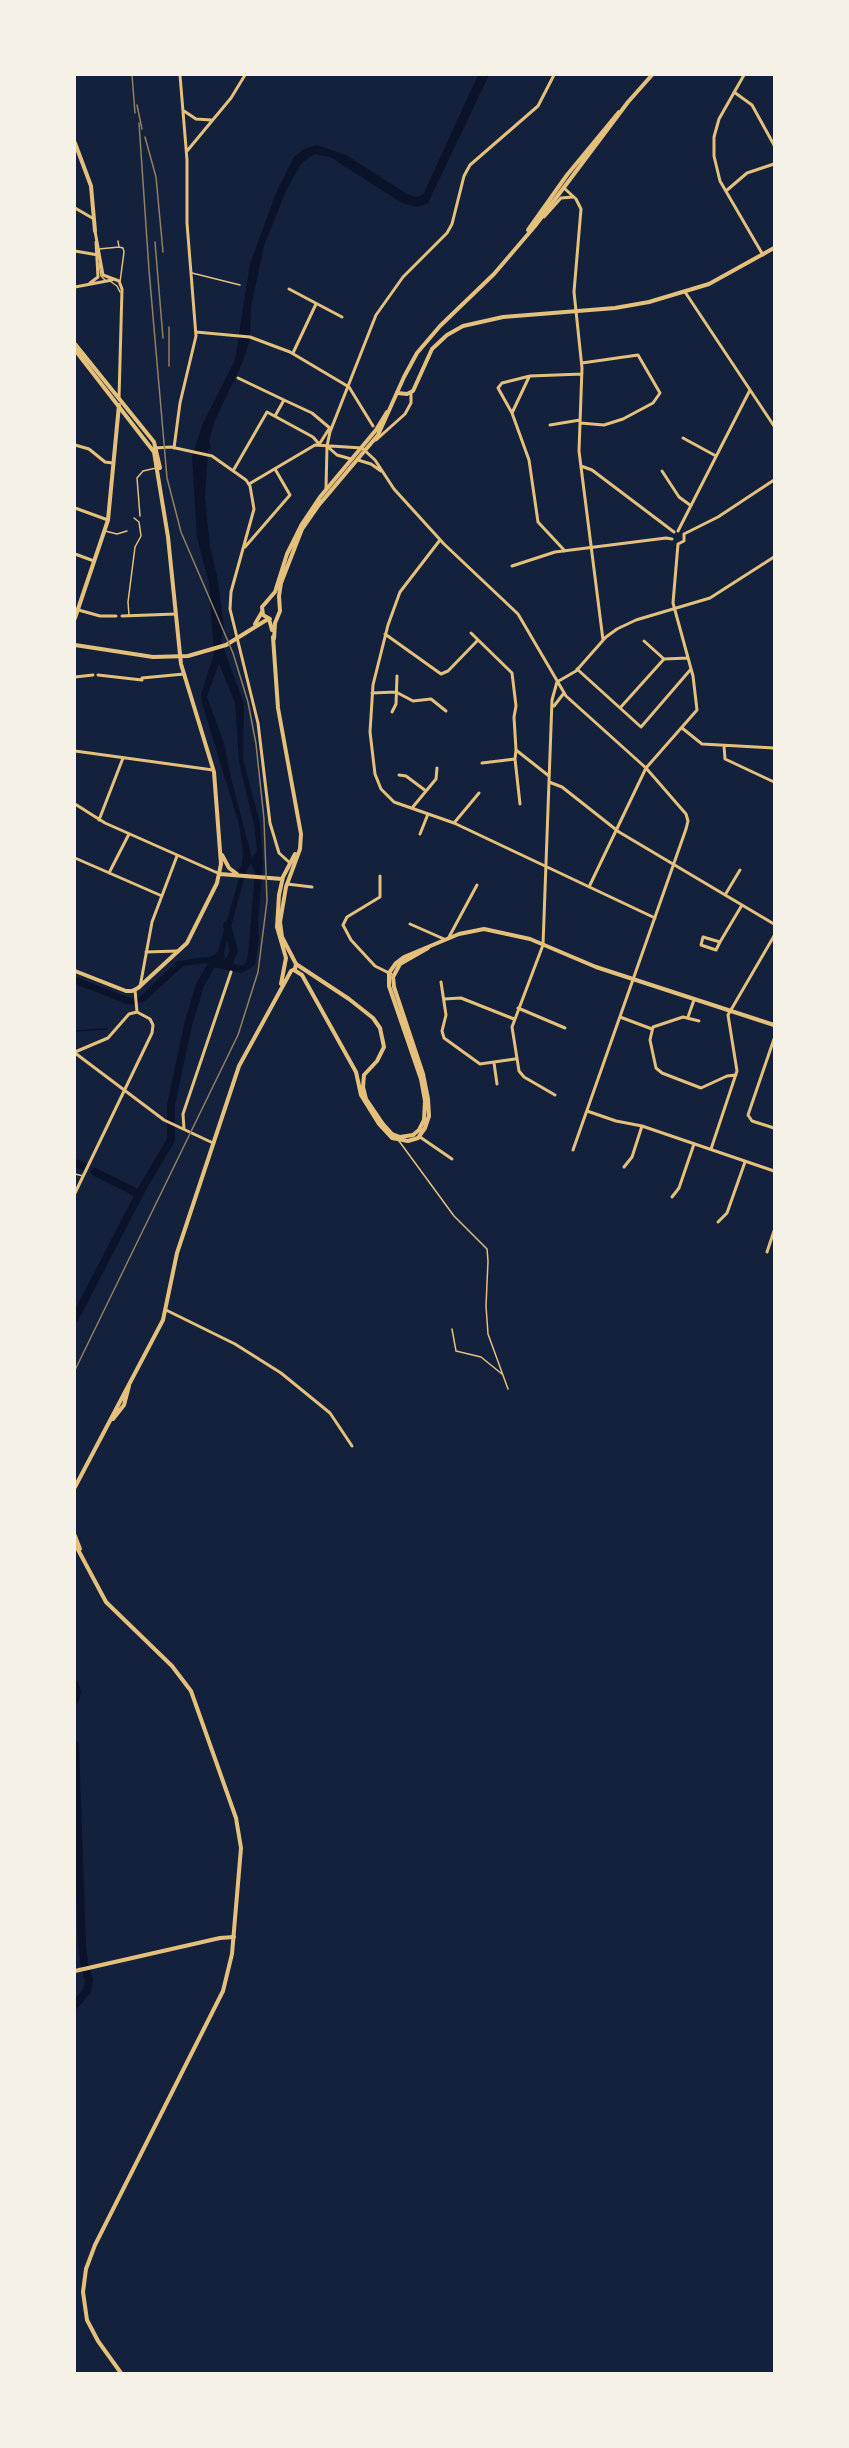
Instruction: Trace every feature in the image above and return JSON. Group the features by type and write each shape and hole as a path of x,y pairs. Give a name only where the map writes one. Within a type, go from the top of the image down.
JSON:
{"main road":[{"path":"367,447 366,442 378,427 411,363 427,340 494,274 628,102 652,75"},
{"path":"75,143 90,183 95,231"},
{"path":"521,240 538,222 563,186"},
{"path":"397,393 411,393 418,383 432,349 447,335 463,326 509,316 630,306 714,282 774,248"},
{"path":"75,971 126,991 140,987 187,943 220,874 213,770 184,674 155,448 119,398 76,350"},
{"path":"76,350 155,448"},
{"path":"75,618 76,609 108,520 119,398"},
{"path":"252,627 262,612 263,606 275,592 298,530 325,491 380,432 394,398"},
{"path":"75,1489 162,1322 177,1253 239,1066 293,970 294,962 280,929 287,882 301,839 278,708 274,639 277,617 280,612 282,580 302,529 318,506 352,467 354,459"},
{"path":"267,602 275,602 279,606"},
{"path":"262,612 268,619 274,639"},
{"path":"75,645 164,658 188,656 213,650 235,640 252,627 277,617"},
{"path":"220,850 229,868 237,875"},
{"path":"279,994 286,956 276,924 282,879 292,865"},
{"path":"220,874 250,875 282,879 287,882"},
{"path":"285,965 289,960 294,962 373,1018 384,1040 383,1050 377,1061 364,1075 362,1084 366,1099 382,1124 394,1135 407,1137 417,1132 424,1120 425,1109 421,1079 389,986 391,974 394,965 401,959 449,937 484,929 530,939 633,980 774,1025"},
{"path":"285,965 287,969 300,973 306,982 356,1072 363,1099 386,1134 399,1141 408,1142 420,1137 428,1120 427,1090 391,974"},
{"path":"75,1536 87,1567"},
{"path":"75,1544 109,1605 180,1674 195,1698 240,1836 241,1866 228,1976 215,2009 87,2265 83,2292 87,2320 98,2341 121,2373"},
{"path":"75,1971 220,1938 234,1937"}],"street":[{"path":"174,448 180,403 196,332 180,75"},
{"path":"186,153 231,98 245,75"},
{"path":"320,445 321,438 333,424 380,307 403,277 438,244 449,230 465,173 476,158 538,106 554,75"},
{"path":"744,75 719,119 714,142 715,165 726,191 763,255"},
{"path":"734,92 752,105 774,144"},
{"path":"183,110 199,120 212,119"},
{"path":"726,191 751,171 774,164"},
{"path":"563,186 580,206 581,216 574,292 582,363 580,466 603,640"},
{"path":"538,222 561,198 574,197"},
{"path":"75,208 94,219"},
{"path":"95,231 98,249"},
{"path":"90,284 98,277 98,249 95,231"},
{"path":"75,251 98,255"},
{"path":"98,255 105,276 120,283 123,298 119,398"},
{"path":"75,287 114,280"},
{"path":"289,289 342,317"},
{"path":"685,292 774,426"},
{"path":"293,354 316,304"},
{"path":"196,332 252,337 293,354 347,385 356,394 373,426"},
{"path":"550,424 580,422 604,425 621,420 653,403 660,393 638,355 582,363"},
{"path":"565,551 538,522 530,464 512,413 498,391 498,386 530,376 582,374"},
{"path":"512,413 530,376"},
{"path":"238,378 312,413 330,429"},
{"path":"672,539 750,390"},
{"path":"249,484 314,446 367,447 405,414 411,403 411,393"},
{"path":"275,416 284,400"},
{"path":"233,471 267,412 313,436 320,445"},
{"path":"325,491 330,429"},
{"path":"683,438 716,456"},
{"path":"75,445 89,449 105,462 113,463"},
{"path":"327,446 337,454 374,466 384,474"},
{"path":"347,447 354,459"},
{"path":"367,447 396,491 440,540 518,614 564,693 646,768 685,812 688,819 674,865 573,1149"},
{"path":"155,448 174,448 209,455 249,484 254,509 230,597 231,613 257,717 272,828 279,853 292,865"},
{"path":"580,466 592,470 676,531 684,534 718,517 774,480"},
{"path":"243,549 290,495 275,469"},
{"path":"662,471 679,497 690,505"},
{"path":"75,508 108,520"},
{"path":"678,544 685,540 684,534"},
{"path":"512,566 565,551 666,538 678,544"},
{"path":"440,540 402,589 386,634 372,693 370,732 377,782 390,799 454,823 655,918"},
{"path":"590,887 646,768 697,708 691,669 674,609 673,591 678,544"},
{"path":"75,554 94,561"},
{"path":"555,1095 522,1075 515,1059 512,1030 518,1008 543,945 553,694 557,682 578,669 603,640 632,621 710,598 774,557"},
{"path":"76,609 100,616 116,616"},
{"path":"122,616 176,614"},
{"path":"471,633 513,674 515,759 520,804"},
{"path":"386,634 441,674 448,671 478,640"},
{"path":"644,641 664,659 688,658"},
{"path":"620,708 664,659"},
{"path":"578,669 640,727 691,669"},
{"path":"98,675 142,680 142,678 184,674"},
{"path":"75,676 93,675"},
{"path":"392,712 395,707 397,676"},
{"path":"372,693 397,692 413,701 432,700 446,711"},
{"path":"552,713 556,700 564,693"},
{"path":"682,728 700,744 774,748"},
{"path":"724,746 725,759 774,782"},
{"path":"516,750 549,776"},
{"path":"75,752 213,770"},
{"path":"99,820 123,758"},
{"path":"482,763 515,759"},
{"path":"412,808 436,777 437,768"},
{"path":"399,775 406,776 426,791"},
{"path":"549,782 562,788 616,831 774,924"},
{"path":"454,823 479,793"},
{"path":"75,804 99,820 220,874"},
{"path":"420,834 428,814"},
{"path":"109,873 129,834"},
{"path":"140,987 152,922 177,856"},
{"path":"75,858 162,896"},
{"path":"725,895 740,870"},
{"path":"380,876 380,897 345,920 344,928 351,940 378,969 391,974"},
{"path":"287,882 312,887"},
{"path":"449,937 477,885"},
{"path":"720,942 704,938 701,945 716,950 742,905"},
{"path":"410,924 444,939"},
{"path":"711,1149 736,1075 737,1067 728,1019 730,1011 774,936"},
{"path":"146,952 179,951"},
{"path":"184,1129 183,1114 231,972"},
{"path":"306,982 307,977 312,976"},
{"path":"441,982 446,1017 442,1031 444,1038 480,1064 515,1059"},
{"path":"135,990 137,1012"},
{"path":"444,999 461,998 514,1019"},
{"path":"688,1017 694,1000"},
{"path":"518,1008 565,1028"},
{"path":"75,1192 124,1092 153,1029 150,1019 137,1012 129,1014 108,1038 75,1053 124,1092 167,1122 214,1143"},
{"path":"620,1017 652,1029"},
{"path":"699,1022 688,1017 657,1024 652,1029 650,1040 655,1067 660,1072 703,1088 728,1076 736,1075"},
{"path":"774,1039 748,1117 752,1121 774,1128"},
{"path":"494,1063 497,1084"},
{"path":"356,1072 359,1076 364,1075"},
{"path":"587,1111 612,1120 642,1126 774,1171"},
{"path":"624,1167 632,1157 642,1126"},
{"path":"420,1137 452,1159"},
{"path":"672,1197 679,1188 694,1144"},
{"path":"718,1222 727,1213 745,1161"},
{"path":"767,1252 774,1231"},
{"path":"166,1310 231,1341 281,1373 330,1413 352,1446"}],"lane":[{"path":"118,242 119,247"},
{"path":"98,249 123,248 120,283"},
{"path":"98,255 100,275 117,286 120,293 119,398"},
{"path":"191,273 240,285"},
{"path":"140,516 138,476 144,470 159,468"},
{"path":"129,615 128,602 135,547 141,536 139,522 134,518"},
{"path":"105,531 117,534 127,531"},
{"path":"394,1135 454,1216 487,1249 488,1326 493,1351 508,1389"},
{"path":"75,1174 83,1176"},
{"path":"452,1329 455,1350 481,1357 502,1375"}],"water":[{"path":"478,75 489,75 428,203 417,207 402,203 330,157 314,154 301,164 286,191 264,246 251,307 250,340 241,366 215,420 209,441 211,448 208,451 205,497 210,547 217,575 224,627 221,641 244,704 243,759 260,824 263,864 258,921 259,939 255,965 242,973 209,966 207,963 183,966 146,1000 135,1005 75,984 75,977 133,999 141,996 177,961 214,956 218,951 241,872 238,871 242,865 243,853 239,824 202,703 201,694 214,654 209,583 197,538 192,456 203,423 235,360 250,264 276,193 294,157 304,149 317,145 346,155 407,194 416,197 423,195","holes":["219,663 235,703 239,762 254,825 257,851 252,858 224,743 207,697","251,863 255,872 248,955 246,963 240,966 225,961 224,952 246,872"]}],"waterway":[{"path":"227,925 234,951 228,964"},
{"path":"75,1318 143,1187 171,1140 171,1105 188,1025 200,985 215,959"},
{"path":"75,1031 107,1029"},
{"path":"75,1163 83,1166"},
{"path":"95,1172 139,1194"},
{"path":"75,1685 77,1692 75,1700"},
{"path":"75,1745 82,1944 89,1980 87,1991 75,2005"}],"railway":[{"path":"132,75 135,113"},
{"path":"137,105 142,129"},
{"path":"75,1370 238,1035 258,972 267,901 264,819 256,744 248,702 233,653 181,532 167,478 139,123"},
{"path":"145,137 156,177 163,252"},
{"path":"155,242 163,338"},
{"path":"169,327 169,366"}]}
